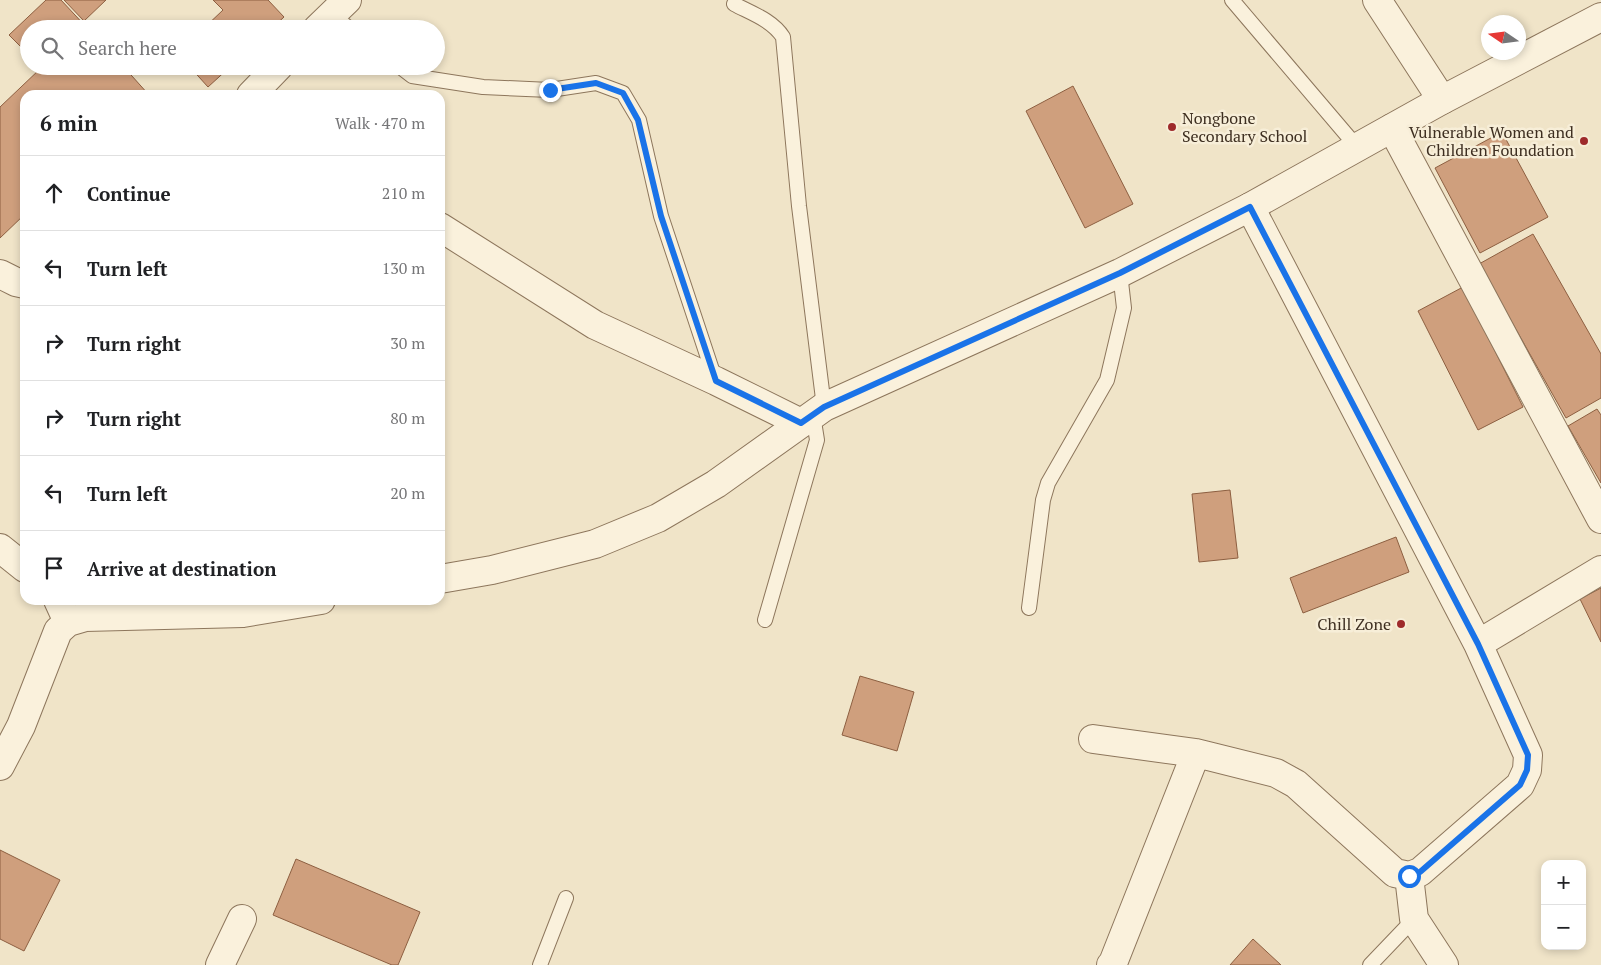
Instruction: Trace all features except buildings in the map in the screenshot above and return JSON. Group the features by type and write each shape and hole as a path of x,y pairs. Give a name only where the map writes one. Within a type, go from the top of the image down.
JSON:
{"street":[{"path":"1377,0 1442,100"},
{"path":"445,578 492,570 595,544 658,518 716,484 813,415 1120,273 1250,207 1442,100 1601,17"},
{"path":"259,90 271,75"},
{"path":"1392,128 1601,519"},
{"path":"1093,739 1196,753 1276,773 1296,784 1395,873 1409,876 1420,872 1520,785 1527,770 1528,755 1478,644 1250,207"},
{"path":"445,230 595,325 716,381 813,415"},
{"path":"0,274 20,283"},
{"path":"0,548 20,564"},
{"path":"1478,644 1601,570"},
{"path":"0,766 21,726 51,654 63,611 85,617 243,614 293,605"},
{"path":"1111,965 1196,753"},
{"path":"1409,876 1414,919 1444,965"},
{"path":"220,965 242,919"}],"lane":[{"path":"1232,0 1357,147"},
{"path":"734,4 778,29 783,37 799,206 813,415 817,440 765,620"},
{"path":"411,75 483,87 550,90 596,83 623,93 638,120 661,216 716,381"},
{"path":"1028,608 1043,500 1048,483 1107,380 1124,308 1120,273"},
{"path":"540,965 566,898"},
{"path":"1370,965 1414,919"}],"place":[{"name":"Nongbone Secondary School","path":"1172,127"},
{"name":"Vulnerable Women and Children Foundation","path":"1584,141"},
{"name":"Chill Zone","path":"1401,624"}],"route":[{"path":"550,90 596,83 623,93 638,120 661,216 716,381 801,423 824,407 1120,273 1250,207 1478,644 1528,755 1527,770 1520,785 1420,872 1409,876"}]}
